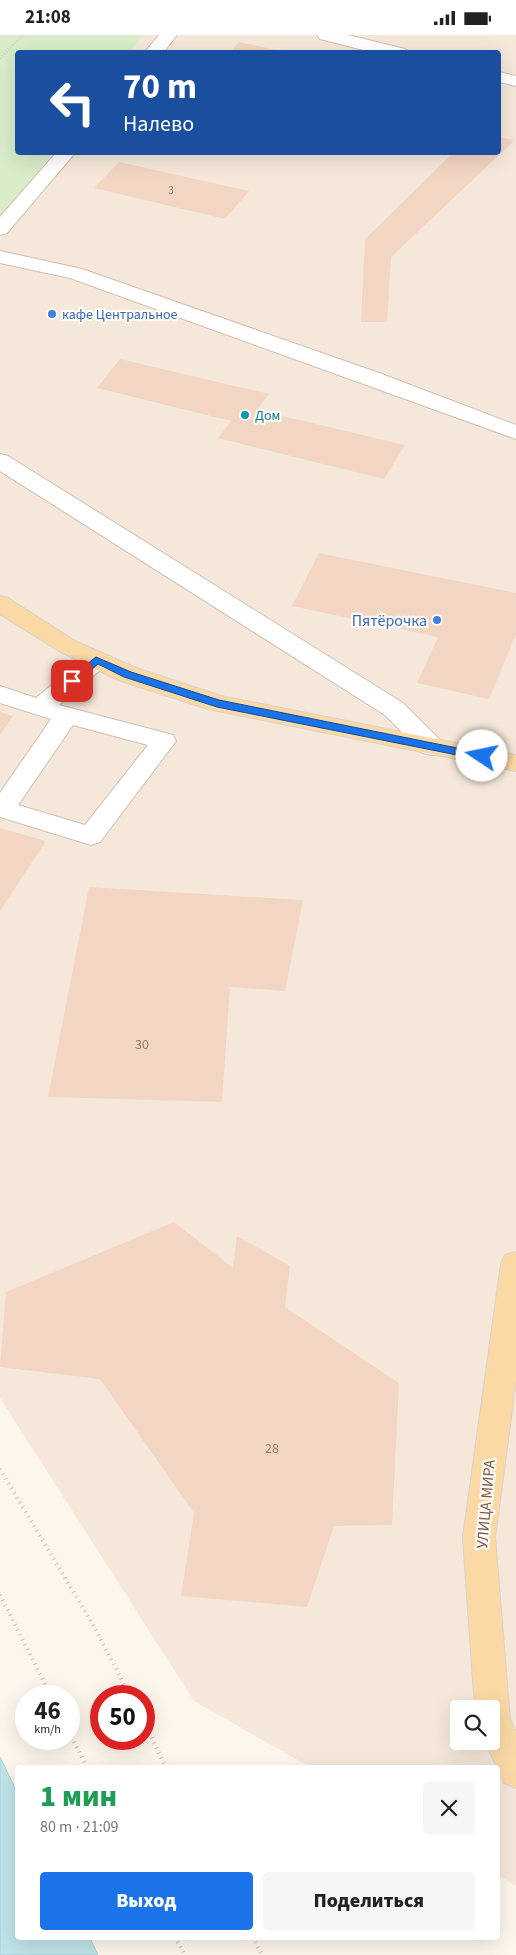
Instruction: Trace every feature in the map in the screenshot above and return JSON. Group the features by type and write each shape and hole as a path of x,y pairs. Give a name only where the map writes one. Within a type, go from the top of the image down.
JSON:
{"main road":[{"path":"0,603 67,646 96,660 127,674 217,703 516,763"},
{"name":"УЛИЦА МИРА","path":"515,1283 479,1537 492,1721 516,1771"}],"lane":[{"path":"156,50 168,35"},
{"path":"326,35 386,50"},
{"path":"501,77 516,81"},
{"path":"0,229 64,155"},
{"path":"0,257 75,273 371,378 516,432"},
{"path":"0,461 394,709 432,747"},
{"path":"40,708 96,660"},
{"path":"0,695 40,708 67,715 164,741 91,836 2,809 67,715"}],"path":[{"path":"0,58 23,35"},
{"path":"0,1469 95,1628 124,1685"},
{"path":"0,1595 45,1685"},
{"path":"155,1745 165,1765"},
{"path":"78,1750 85,1765"},
{"path":"176,1940 184,1955"},
{"path":"254,1940 262,1955"}],"shaded area":[{"path":"143,35 516,35 516,1886 500,1876 500,1765 306,1765 194,1701 0,1398 0,221 51,155 501,155 501,50 132,50"}],"green space":[{"path":"0,35 143,35 132,50 15,50 15,155 51,155 0,221"}],"water":[{"path":"0,1757 15,1788 15,1940 91,1940 98,1955 0,1955"}],"building":[{"path":"239,42 276,50 232,50"},
{"path":"501,137 515,140 501,153"},
{"path":"451,155 499,155 391,257 387,322 361,322 365,239"},
{"path":"119,162 249,191 225,219 94,188"},
{"name":"Дом","path":"120,359 269,394 257,410 405,445 384,479 218,438 231,421 97,388"},
{"name":"Пятёрочка","path":"319,553 516,593 516,634 489,699 417,683 438,637 292,606"},
{"path":"0,712 13,716 0,735"},
{"path":"0,828 46,841 0,911"},
{"path":"89,887 303,900 285,991 230,987 222,1102 48,1097"},
{"path":"174,1222 233,1268 237,1236 290,1266 285,1307 399,1383 392,1525 334,1526 307,1607 181,1596 194,1513 100,1379 0,1367 6,1292"}],"place":[{"name":"кафе Центральное","path":"52,314"},
{"name":"Дом","path":"245,415"},
{"name":"Пятёрочка","path":"437,620"}],"route":[{"path":"72,681 96,660 127,674 217,703 482,756"}]}
